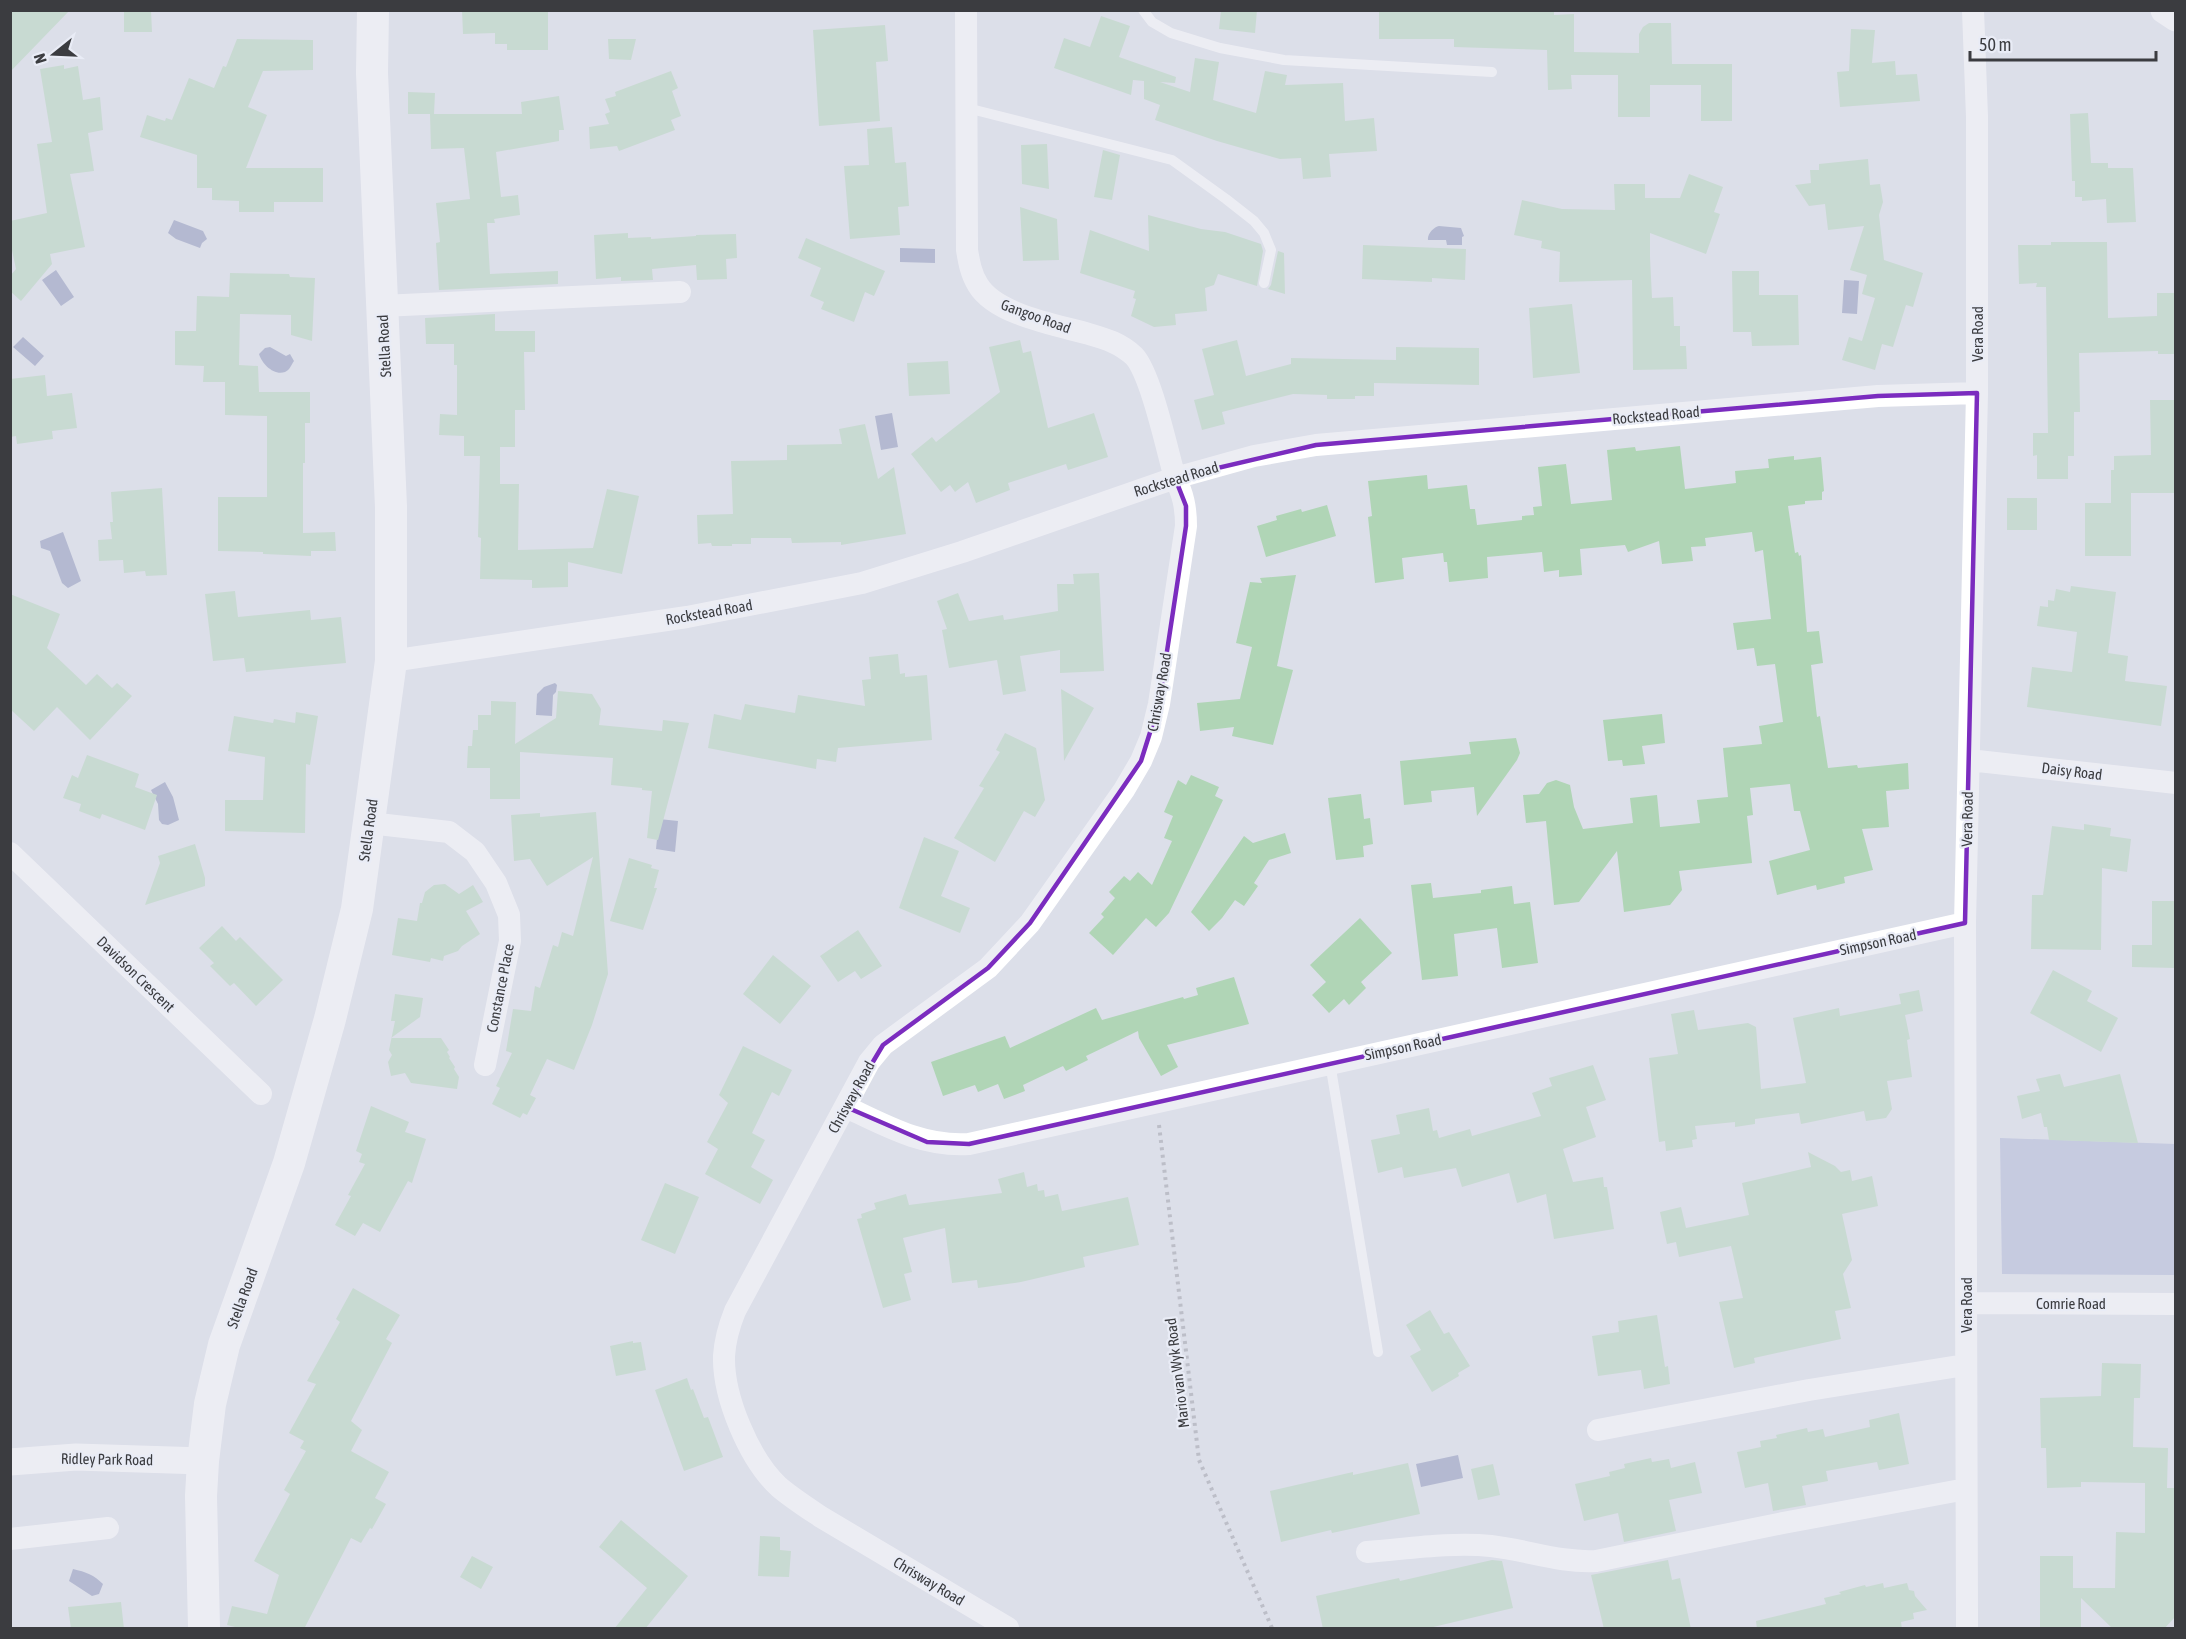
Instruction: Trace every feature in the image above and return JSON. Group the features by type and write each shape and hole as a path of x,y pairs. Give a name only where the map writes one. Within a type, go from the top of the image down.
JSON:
{"main road":[{"name":"Stella Road","path":"204,1629 201,1536 203,1461 210,1404 224,1345 290,1163 357,909 391,661 391,507 372,73 373,10"}],"street":[{"name":"Gangoo Road","path":"966,10 967,250 971,270 978,286 989,298 1006,308 1116,342 1135,357 1145,373 1175,477"},
{"name":"Vera Road","path":"1967,1629 1965,923 1977,393 1977,117 1973,10"},
{"path":"2164,10 2175,18"},
{"path":"382,306 680,292"},
{"name":"Rockstead Road","path":"391,661 687,617 862,583 962,552 1175,477 1254,456 1316,445 1878,396 1977,393"},
{"name":"Chrisway Road","path":"1008,1629 821,1517 778,1486 760,1465 748,1442 731,1397 724,1356 727,1333 735,1311 869,1062 883,1045 988,968 1030,923 1124,790 1141,761 1151,737 1159,704 1186,526 1186,506 1175,477"},
{"name":"Daisy Road","path":"1969,760 2175,783"},
{"name":"Constance Place","path":"369,823 449,832 475,852 496,883 509,915 510,941 485,1065"},
{"name":"Davidson Crescent","path":"10,853 261,1094"},
{"name":"Simpson Road","path":"846,1107 903,1134 927,1142 951,1145 969,1144 1965,923"},
{"name":"Comrie Road","path":"1966,1303 2175,1304"},
{"path":"1598,1430 1809,1390 1965,1365"},
{"name":"Ridley Park Road","path":"10,1462 76,1457 203,1461"},
{"path":"1367,1552 1451,1545 1489,1546 1532,1552 1558,1560 1596,1561 1966,1489"},
{"path":"10,1539 108,1528"}],"lane":[{"path":"1143,10 1152,22 1171,33 1220,48 1284,60 1492,72"},
{"path":"967,108 1172,160 1254,221 1264,233 1271,250 1264,282"},
{"path":"1330,1063 1378,1353"}],"path":[{"name":"Mario van Wyk Road","path":"1156,1102 1199,1460 1272,1629"}],"highlighted area":[{"path":"1977,393 1965,923 969,1144 927,1142 846,1107 883,1045 988,968 1030,923 1141,761 1159,704 1186,526 1186,506 1175,478 1316,445 1878,396"}],"shaded area":[{"path":"174,220 203,231 207,239 200,248 176,239 168,233"},
{"path":"1439,226 1461,228 1464,236 1462,245 1447,245 1446,240 1428,240 1431,231"},
{"path":"900,248 935,249 935,263 900,262"},
{"path":"56,270 74,297 61,306 42,280"},
{"path":"1844,280 1859,281 1857,314 1842,313"},
{"path":"23,337 44,356 35,366 13,347"},
{"path":"270,347 286,356 290,354 294,361 287,371 281,373 273,371 263,362 259,354 265,348"},
{"path":"892,413 898,447 881,450 875,416"},
{"path":"63,532 81,581 68,588 62,583 50,551 41,548 40,541"},
{"path":"555,683 557,685 553,695 552,716 536,715 537,694 544,687"},
{"path":"165,782 173,797 179,820 168,825 162,824 159,820 158,804 151,790"},
{"path":"659,819 678,821 675,852 656,849"},
{"path":"2000,1138 2175,1144 2175,1275 2002,1274"},
{"path":"1458,1455 1463,1478 1421,1487 1416,1464"},
{"path":"73,1569 90,1574 103,1584 99,1594 92,1596 69,1581"}],"building":[{"path":"10,10 70,10 10,72"},
{"path":"124,10 151,10 152,32 124,32"},
{"path":"462,10 548,10 548,50 507,50 507,44 495,44 495,33 463,34"},
{"path":"1221,10 1257,10 1255,33 1219,29"},
{"path":"1379,10 1554,10 1554,15 1574,14 1574,52 1639,53 1639,34 1643,27 1649,23 1671,23 1672,64 1732,64 1732,121 1701,121 1701,85 1650,85 1650,117 1618,117 1618,75 1571,75 1572,89 1548,90 1547,50 1454,47 1454,39 1379,39"},
{"path":"1101,16 1130,26 1119,57 1176,77 1175,83 1160,82 1190,92 1195,58 1219,62 1213,100 1256,113 1265,71 1287,75 1285,85 1343,83 1345,121 1374,118 1377,151 1329,154 1331,177 1303,179 1301,158 1280,159 1155,120 1160,105 1144,99 1144,81 1133,80 1131,95 1054,68 1064,38 1090,47"},
{"path":"885,25 888,61 876,62 880,121 819,126 813,30"},
{"path":"1851,29 1875,30 1872,63 1895,61 1896,75 1917,74 1920,101 1840,107 1837,72 1849,71"},
{"path":"237,39 313,40 313,70 263,71 248,107 267,115 246,168 323,168 323,202 274,202 274,212 239,212 239,201 212,200 212,188 197,188 197,155 140,137 147,115 165,121 166,118 172,120 189,78 214,88 223,66 226,67"},
{"path":"608,39 636,39 631,60 609,59"},
{"path":"64,65 64,69 78,66 83,100 100,97 103,130 88,133 94,171 70,174 85,247 50,254 52,264 21,301 10,291 10,276 16,269 10,241 10,221 47,213 37,144 52,142 40,69"},
{"path":"671,71 678,88 672,91 681,116 671,120 675,130 619,151 617,146 590,149 589,127 609,124 605,114 610,112 605,99 616,96 615,92"},
{"path":"408,92 435,93 434,114 408,114"},
{"path":"559,96 564,130 559,130 559,141 496,152 501,197 518,195 520,215 494,219 495,223 487,223 490,274 558,271 558,284 439,290 436,243 440,242 436,203 470,199 464,148 431,149 430,114 522,114 521,102"},
{"path":"2088,113 2091,163 2108,163 2108,168 2133,168 2136,222 2107,223 2106,199 2082,201 2082,197 2075,197 2075,181 2072,181 2070,114"},
{"path":"892,127 895,163 906,162 909,206 898,207 900,235 850,239 844,166 869,165 867,129"},
{"path":"1047,144 1049,189 1022,184 1021,145"},
{"path":"1103,150 1120,155 1112,200 1094,197"},
{"path":"1868,159 1870,185 1880,184 1883,202 1879,215 1884,260 1923,273 1913,307 1906,305 1893,347 1882,344 1875,370 1842,360 1849,337 1862,341 1875,298 1862,294 1867,275 1850,270 1864,226 1828,230 1825,204 1809,206 1795,185 1811,183 1810,170 1819,170 1819,164"},
{"path":"1689,174 1723,187 1714,212 1720,214 1706,254 1650,233 1652,298 1673,297 1674,326 1680,326 1680,346 1686,346 1687,369 1633,370 1632,280 1559,282 1560,252 1541,248 1542,241 1514,235 1522,200 1562,209 1615,210 1614,184 1645,184 1645,198 1680,198"},
{"path":"1020,207 1057,219 1059,260 1023,261"},
{"path":"1148,215 1201,229 1225,232 1261,244 1263,251 1257,286 1218,274 1214,285 1205,288 1207,311 1175,314 1176,325 1154,327 1131,316 1136,299 1133,298 1135,291 1080,273 1090,230 1149,251"},
{"path":"628,233 628,238 651,237 651,239 736,234 737,258 726,259 727,279 697,280 696,265 652,269 653,280 621,281 621,277 596,279 594,235"},
{"path":"806,238 885,271 874,296 865,292 854,322 821,309 824,302 810,296 821,268 798,258"},
{"path":"2051,242 2107,242 2108,318 2157,316 2157,293 2175,293 2175,354 2158,354 2158,351 2079,353 2080,412 2074,412 2074,456 2068,456 2068,479 2037,479 2037,455 2033,456 2033,433 2048,433 2046,287 2036,287 2037,283 2019,284 2018,245 2051,245"},
{"path":"1363,245 1466,249 1465,280 1432,278 1432,282 1362,279"},
{"path":"1278,251 1284,253 1285,294 1268,289 1271,285"},
{"path":"1732,271 1759,271 1759,295 1798,295 1799,345 1752,346 1751,332 1733,332"},
{"path":"230,273 289,274 290,277 315,278 312,341 291,335 291,315 240,314 239,365 258,366 259,392 310,392 310,423 305,423 305,463 303,463 303,533 335,532 336,551 311,551 311,556 218,551 218,497 267,497 267,416 225,415 225,382 203,382 204,366 175,365 175,331 196,331 197,296 229,297"},
{"path":"1572,304 1580,373 1533,378 1529,308"},
{"path":"495,314 495,331 535,331 535,352 524,352 525,410 515,410 515,447 500,447 500,484 519,484 518,550 593,548 607,489 639,496 622,574 568,562 568,587 532,588 532,580 480,579 481,538 478,537 480,456 464,456 464,436 439,435 440,414 457,415 457,365 454,365 454,344 426,344 425,318"},
{"path":"1020,340 1023,353 1031,351 1048,428 1094,413 1108,457 1068,470 1066,464 1008,483 1010,490 976,503 968,482 955,492 950,485 941,492 911,454 932,437 936,442 1000,392 989,347"},
{"path":"1237,340 1246,376 1291,364 1291,358 1396,360 1396,347 1479,348 1479,385 1374,383 1374,396 1355,396 1355,399 1327,399 1327,395 1293,394 1222,412 1225,424 1202,430 1194,400 1214,395 1202,349"},
{"path":"948,361 950,394 909,396 907,363"},
{"path":"45,375 47,396 72,393 77,428 52,431 53,439 17,444 16,436 10,437 10,379"},
{"path":"2150,400 2175,400 2175,493 2131,493 2131,556 2085,556 2085,503 2111,503 2111,470 2114,470 2114,456 2151,455"},
{"path":"865,424 878,479 894,467 906,534 841,545 841,542 792,543 791,538 751,538 751,544 732,544 732,546 698,544 697,515 733,514 731,461 787,460 787,445 842,444 839,429"},
{"path":"1680,446 1685,489 1736,483 1735,471 1769,468 1768,459 1794,456 1794,460 1821,457 1824,491 1822,500 1805,501 1805,504 1788,506 1795,553 1798,552 1799,556 1801,555 1807,632 1819,631 1823,663 1811,665 1817,717 1820,716 1828,768 1857,765 1858,768 1908,763 1909,789 1886,791 1889,827 1862,829 1873,870 1844,877 1845,883 1817,890 1816,885 1777,895 1769,861 1810,850 1800,811 1794,811 1790,784 1750,788 1753,815 1747,816 1752,863 1679,871 1682,890 1670,905 1624,912 1617,851 1579,902 1554,905 1546,821 1526,823 1523,795 1539,794 1547,783 1556,780 1570,785 1574,807 1583,829 1633,823 1630,798 1657,795 1660,827 1700,823 1697,800 1728,797 1723,748 1762,744 1759,726 1783,722 1775,664 1757,666 1754,648 1737,650 1733,623 1771,619 1763,550 1755,552 1752,532 1705,538 1706,546 1691,547 1693,561 1662,564 1659,541 1628,552 1625,545 1580,549 1582,575 1559,577 1559,570 1544,572 1542,552 1487,557 1488,578 1449,582 1447,562 1444,562 1443,553 1402,558 1404,579 1375,583 1368,517 1372,516 1368,481 1427,475 1428,489 1467,485 1470,509 1475,509 1477,525 1522,520 1522,516 1534,515 1533,507 1542,506 1538,467 1566,464 1571,504 1612,500 1607,450 1635,447 1636,451"},
{"path":"162,488 167,575 146,576 145,571 124,573 123,560 99,561 98,540 112,539 111,492"},
{"path":"2007,498 2037,498 2037,530 2007,530"},
{"path":"1327,505 1336,536 1266,557 1257,526 1277,520 1276,516"},
{"path":"1099,573 1104,671 1060,673 1060,650 1020,656 1026,691 1003,695 997,660 949,668 942,630 947,629 937,601 958,593 969,621 1003,615 1004,620 1058,611 1057,584 1074,584 1073,574"},
{"path":"1296,575 1277,666 1293,670 1273,745 1232,736 1234,727 1200,731 1197,703 1240,699 1252,647 1236,643 1250,582 1262,583 1260,578"},
{"path":"2071,586 2116,592 2108,653 2128,656 2125,681 2167,686 2161,726 2027,707 2032,667 2072,672 2077,632 2037,626 2040,606 2048,607 2048,600 2054,601 2056,589 2070,592"},
{"path":"235,591 238,617 310,610 311,620 341,617 346,663 246,672 244,658 213,661 205,594"},
{"path":"10,594 60,614 47,648 86,685 97,674 112,688 117,683 132,696 90,740 57,707 34,731 10,709"},
{"path":"898,654 900,674 905,673 905,677 927,675 932,740 838,748 836,762 817,759 816,769 708,748 714,714 741,720 745,704 795,713 798,695 865,706 862,680 871,679 869,657"},
{"path":"1061,689 1094,708 1064,761"},
{"path":"558,691 592,694 601,709 599,725 662,731 663,720 689,723 658,840 647,838 652,791 611,785 613,758 520,752 520,799 490,799 490,768 467,768 468,746 472,746 473,730 478,730 478,715 491,715 491,701 516,702 515,744 556,718"},
{"path":"296,712 318,716 310,765 306,764 305,833 225,831 225,800 263,800 265,757 228,751 234,716 273,723 274,719 295,723"},
{"path":"1662,714 1665,743 1642,746 1645,764 1623,766 1622,760 1608,761 1603,720"},
{"path":"1005,733 1036,748 1045,800 1035,817 1024,811 995,862 954,838 984,788 979,786 1000,752 996,750"},
{"path":"1516,738 1520,753 1517,760 1477,816 1474,787 1431,791 1432,802 1404,805 1400,761 1471,754 1469,742"},
{"path":"87,755 139,774 135,787 157,795 145,830 102,814 100,819 79,811 81,804 63,798 72,775 78,778"},
{"path":"1191,775 1219,787 1215,796 1223,800 1169,913 1156,927 1146,918 1113,955 1089,933 1104,917 1101,914 1115,898 1109,892 1124,876 1130,881 1138,872 1152,885 1172,841 1164,838 1173,816 1164,812 1178,780 1186,785"},
{"path":"1361,794 1364,819 1370,818 1373,844 1363,846 1364,857 1336,860 1328,798"},
{"path":"596,812 608,974 592,1025 574,1070 547,1059 530,1095 536,1098 527,1115 523,1113 520,1118 492,1104 500,1088 496,1086 512,1053 506,1051 513,1009 531,1011 535,986 540,988 553,945 558,947 562,932 573,936 593,857 547,886 530,859 514,861 511,815 540,813 540,817"},
{"path":"2084,824 2111,828 2110,836 2131,839 2127,872 2102,868 2101,950 2031,949 2032,895 2043,895 2052,826 2084,830"},
{"path":"1285,833 1291,853 1269,860 1254,883 1258,886 1244,906 1235,900 1209,931 1191,912 1244,836 1253,843"},
{"path":"924,837 959,851 941,896 970,908 960,933 899,908"},
{"path":"195,844 205,878 205,886 145,905 160,863 158,856"},
{"path":"629,858 652,865 651,868 659,870 654,888 657,888 643,930 610,921"},
{"path":"1431,883 1433,898 1481,893 1481,890 1512,886 1514,904 1530,902 1538,963 1502,968 1497,928 1454,934 1458,976 1422,980 1411,885"},
{"path":"445,884 459,894 473,885 483,902 466,911 480,934 458,951 444,956 443,961 431,958 430,962 392,955 398,918 417,921 420,903 422,903 425,892 434,885"},
{"path":"2152,901 2175,901 2175,968 2132,967 2132,945 2152,945"},
{"path":"1360,918 1392,953 1361,982 1366,988 1349,1005 1344,999 1329,1013 1312,995 1326,982 1310,965"},
{"path":"222,926 236,941 240,937 283,980 256,1006 234,983 230,986 210,966 214,963 199,948"},
{"path":"858,930 882,966 861,979 855,971 838,982 820,956"},
{"path":"773,955 811,986 780,1024 743,994"},
{"path":"2053,970 2092,991 2087,1001 2118,1018 2101,1052 2030,1013"},
{"path":"1234,977 1249,1024 1167,1045 1178,1067 1161,1076 1139,1038 1138,1031 1086,1056 1088,1060 1066,1071 1063,1066 1023,1085 1025,1091 1004,1099 998,1084 978,1092 975,1085 943,1096 931,1062 1005,1036 1010,1048 1096,1008 1102,1020 1183,997 1184,999 1198,995 1196,988"},
{"path":"1919,990 1923,1011 1905,1015 1910,1039 1907,1040 1912,1077 1887,1081 1892,1109 1886,1118 1866,1121 1864,1111 1801,1124 1799,1113 1755,1119 1755,1124 1735,1127 1735,1122 1695,1126 1697,1139 1692,1140 1693,1147 1666,1151 1665,1141 1659,1142 1649,1058 1678,1054 1671,1014 1694,1010 1698,1030 1748,1023 1756,1027 1761,1089 1806,1083 1793,1018 1839,1008 1840,1016 1901,1004 1899,994"},
{"path":"395,994 423,998 420,1017 392,1038 395,1021 391,1021"},
{"path":"391,1038 441,1038 449,1050 447,1052 449,1058 459,1077 457,1089 411,1083 405,1073 391,1076 388,1062 392,1055 389,1050"},
{"path":"743,1046 792,1070 779,1096 772,1092 752,1133 765,1140 751,1167 773,1180 760,1204 705,1174 718,1149 707,1142 728,1103 719,1095"},
{"path":"1593,1065 1606,1100 1586,1107 1596,1137 1563,1149 1573,1182 1603,1177 1604,1187 1607,1187 1614,1229 1554,1239 1546,1194 1517,1203 1509,1173 1462,1187 1456,1168 1404,1178 1402,1167 1378,1173 1371,1140 1400,1134 1396,1115 1429,1108 1433,1131 1437,1130 1439,1138 1470,1129 1472,1136 1541,1116 1532,1093 1552,1086 1549,1078"},
{"path":"2060,1074 2064,1087 2120,1074 2138,1143 2049,1140 2041,1113 2022,1119 2017,1096 2040,1091 2036,1079"},
{"path":"371,1106 409,1122 405,1132 426,1139 412,1183 408,1181 380,1232 363,1223 355,1236 335,1225 365,1164 359,1162 362,1154 356,1151"},
{"path":"1808,1152 1835,1166 1841,1172 1850,1170 1852,1181 1872,1176 1878,1206 1842,1214 1852,1260 1843,1274 1851,1308 1835,1311 1841,1339 1754,1358 1755,1363 1734,1368 1719,1302 1743,1298 1731,1246 1679,1257 1676,1242 1667,1244 1660,1212 1681,1207 1686,1228 1749,1215 1742,1183 1811,1167"},
{"path":"1024,1172 1027,1187 1037,1184 1038,1191 1044,1190 1045,1197 1058,1194 1062,1211 1128,1197 1139,1245 1083,1257 1085,1267 1021,1282 978,1288 977,1280 952,1283 945,1228 903,1238 912,1272 904,1274 911,1300 883,1308 857,1219 862,1218 861,1214 876,1209 874,1203 906,1194 909,1205 1002,1193 998,1179"},
{"path":"665,1183 699,1197 675,1254 641,1240"},
{"path":"353,1288 400,1315 386,1339 392,1343 351,1421 362,1430 351,1451 389,1472 375,1498 386,1504 361,1543 351,1538 304,1629 243,1629 227,1625 232,1606 267,1614 279,1575 254,1561 290,1494 284,1490 306,1451 300,1448 304,1441 289,1433 316,1384 307,1381 340,1322 336,1319"},
{"path":"1430,1310 1444,1334 1449,1332 1470,1366 1458,1373 1459,1376 1432,1392 1410,1356 1421,1350 1406,1325"},
{"path":"1657,1315 1670,1384 1644,1389 1641,1370 1598,1376 1592,1336 1619,1332 1618,1321"},
{"path":"633,1341 633,1343 641,1342 646,1370 616,1376 610,1346"},
{"path":"2102,1363 2141,1364 2140,1398 2134,1398 2133,1447 2168,1448 2167,1488 2175,1488 2175,1617 2164,1629 2113,1629 2081,1598 2081,1629 2040,1629 2040,1556 2073,1556 2073,1588 2115,1588 2116,1532 2145,1533 2145,1483 2081,1482 2081,1487 2047,1488 2046,1448 2041,1448 2040,1398 2101,1396"},
{"path":"687,1378 704,1418 708,1417 723,1457 684,1471 655,1390"},
{"path":"1899,1413 1909,1464 1879,1470 1877,1462 1826,1471 1828,1481 1802,1486 1806,1505 1773,1511 1768,1483 1745,1488 1737,1452 1761,1447 1760,1441 1777,1438 1776,1435 1807,1428 1808,1432 1823,1429 1825,1437 1870,1427 1869,1420"},
{"path":"1651,1458 1652,1462 1669,1459 1671,1468 1695,1462 1702,1493 1669,1500 1676,1531 1624,1542 1618,1513 1584,1521 1575,1484 1610,1476 1609,1472 1625,1468 1624,1464"},
{"path":"1408,1463 1420,1514 1332,1533 1331,1530 1281,1542 1270,1491 1353,1472 1353,1475"},
{"path":"1493,1464 1500,1495 1478,1500 1471,1469"},
{"path":"621,1520 688,1576 645,1629 614,1629 647,1588 599,1547"},
{"path":"760,1536 780,1537 780,1550 791,1551 789,1577 758,1576"},
{"path":"472,1556 493,1567 481,1589 460,1577"},
{"path":"1492,1560 1502,1561 1513,1608 1425,1629 1323,1629 1316,1596 1399,1578 1400,1581"},
{"path":"1668,1560 1672,1580 1680,1578 1691,1629 1604,1629 1591,1575"},
{"path":"1883,1583 1884,1588 1907,1583 1909,1590 1914,1591 1915,1596 1927,1610 1913,1613 1914,1619 1901,1622 1902,1629 1757,1629 1756,1621 1826,1604 1824,1598 1841,1594 1839,1592"},
{"path":"121,1602 124,1629 71,1629 68,1607"}]}
